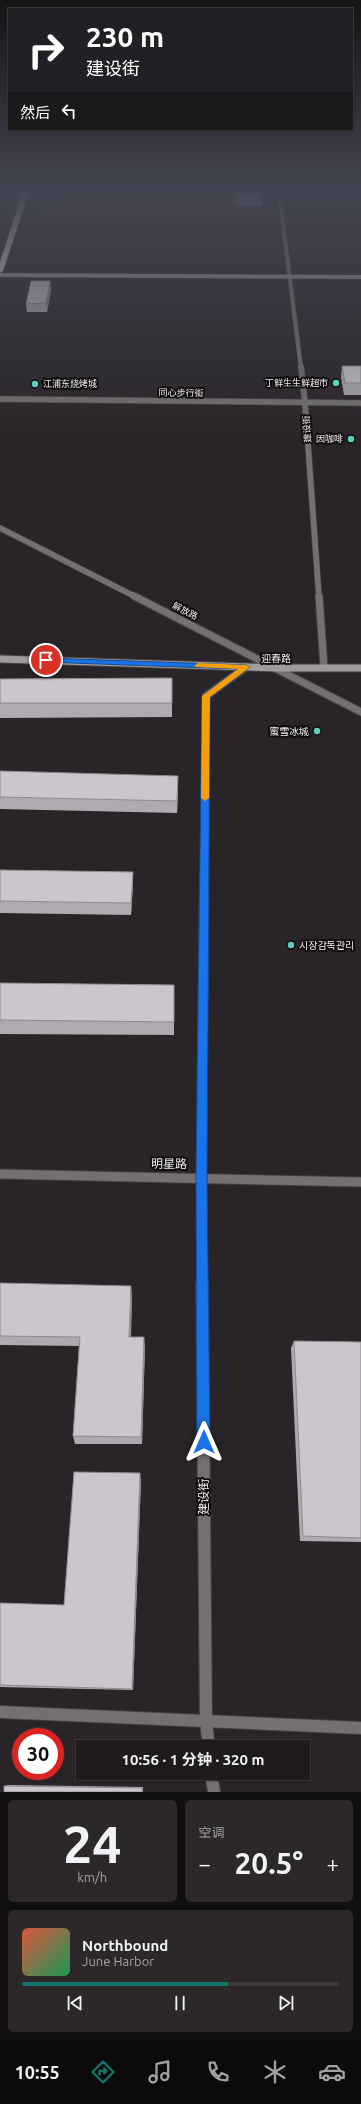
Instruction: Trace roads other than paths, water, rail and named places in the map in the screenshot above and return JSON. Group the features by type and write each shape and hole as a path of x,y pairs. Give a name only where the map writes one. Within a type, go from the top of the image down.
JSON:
{"street":[{"path":"180,276 361,277"},
{"name":"建设街","path":"288,276 305,402 324,667"},
{"name":"同心步行街","path":"0,399 361,403"},
{"name":"解放路","path":"0,528 361,712"},
{"name":"迎春路","path":"0,659 277,668 361,668"},
{"name":"建设街","path":"208,1740 206,1722 201,1177 206,696 246,667"},
{"name":"明星路","path":"0,1174 201,1177 361,1182"},
{"path":"0,1712 361,1728"},
{"path":"213,1780 214,1792"}],"place":[{"name":"丁鲜生生鲜超市","path":"336,383"},
{"name":"江浦东烧烤城","path":"35,384"},
{"name":"因咖啡","path":"351,439"},
{"name":"蜜雪冰城","path":"317,731"},
{"name":"시장감독관리","path":"291,945"}]}
